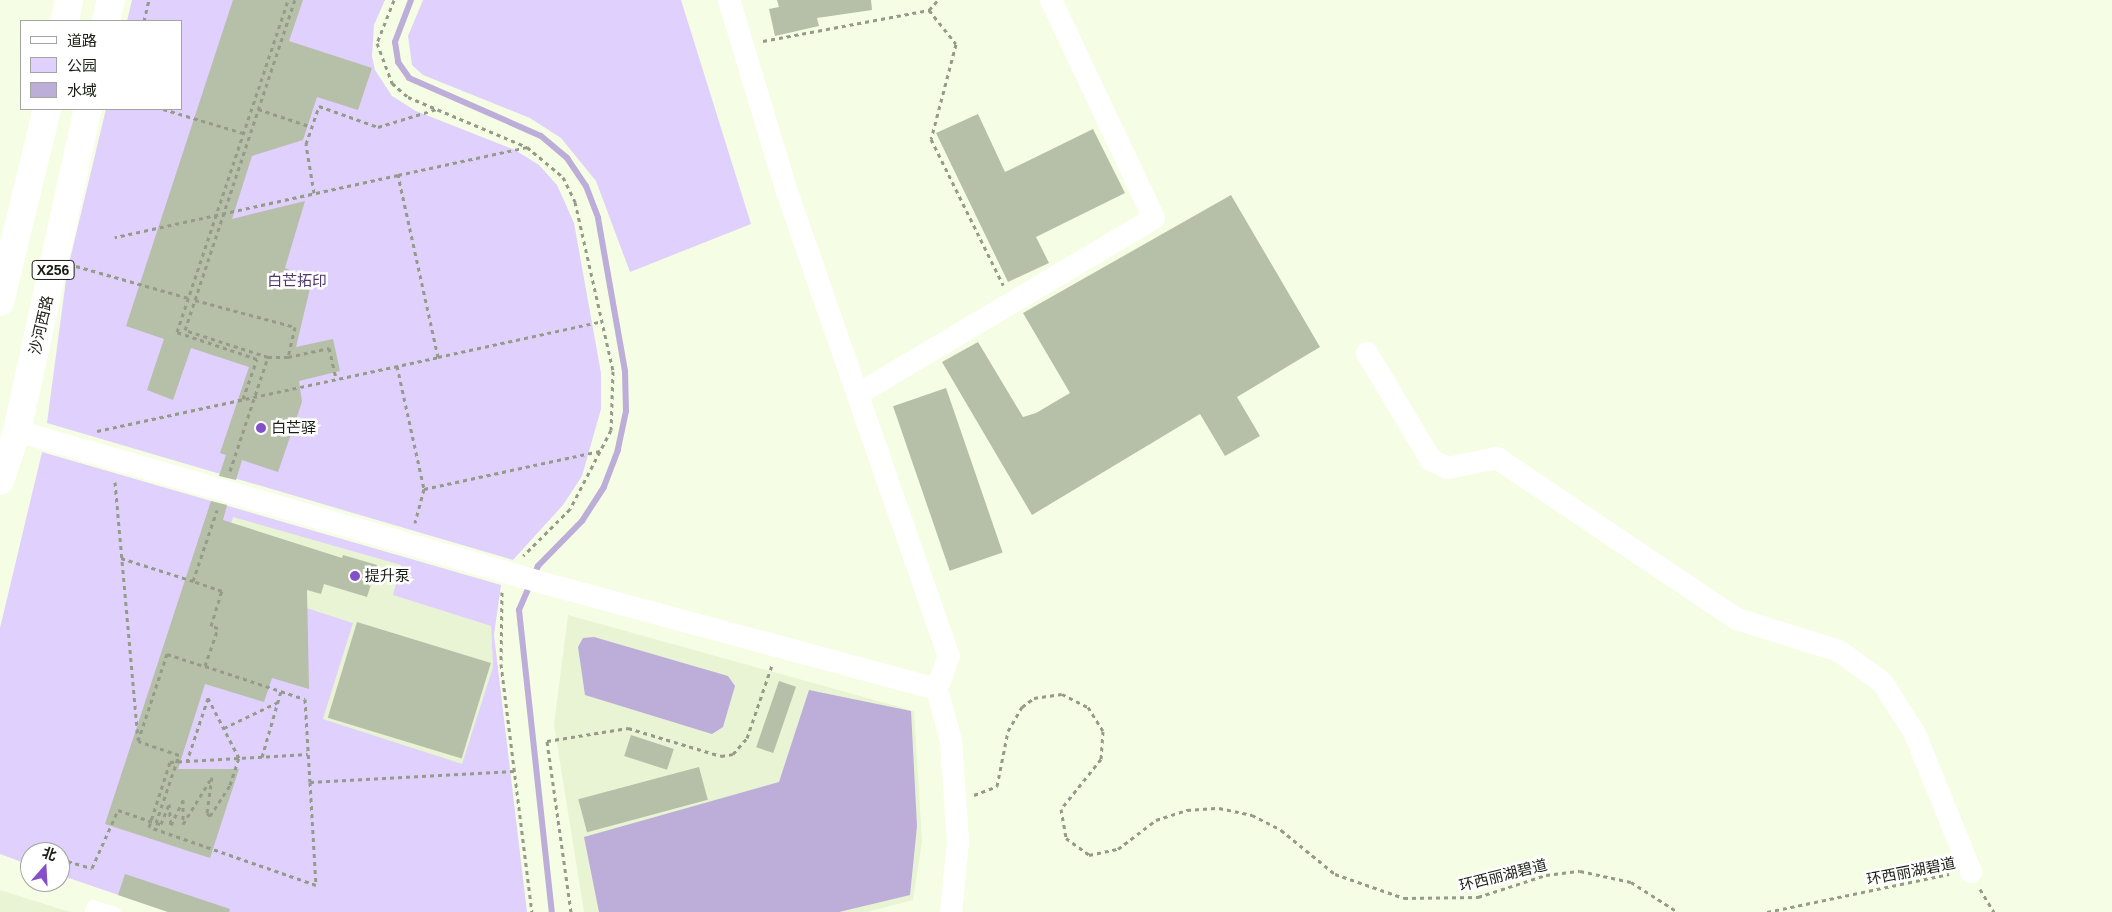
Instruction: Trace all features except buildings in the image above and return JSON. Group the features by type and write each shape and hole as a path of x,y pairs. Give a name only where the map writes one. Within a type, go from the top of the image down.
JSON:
{"main road":[{"path":"65,20 69,0"},
{"path":"106,20 110,0"},
{"name":"X256","path":"0,302 47,110"},
{"name":"沙河西路","path":"0,481 17,431 88,110"}],"street":[{"path":"729,0 786,189 949,656 937,689 951,741 958,842 951,912"},
{"path":"858,394 1154,218 1051,0"},
{"path":"1367,353 1431,460 1448,468 1497,458 1737,619 1839,651 1883,683 1915,734 1971,872"},
{"path":"17,431 547,584 937,689"}],"lane":[{"path":"90,912 92,905 115,912"}],"path":[{"path":"144,20 149,0"},
{"path":"243,399 256,358 177,332 288,0"},
{"path":"295,0 185,330 268,357 288,358 329,348 336,379"},
{"path":"394,0 377,43 381,62 392,82 408,98 527,147 563,177 575,202 615,396 611,430 570,509 510,573 498,631 532,912"},
{"path":"742,45 929,10 938,0"},
{"path":"929,10 956,44 931,139 1012,302"},
{"path":"314,193 306,144 319,106 378,127 437,109"},
{"path":"258,109 312,127"},
{"path":"166,110 244,133"},
{"path":"115,236 527,147"},
{"path":"398,175 438,357"},
{"path":"56,259 188,298"},
{"path":"195,300 295,327 288,358"},
{"path":"87,433 599,322"},
{"path":"227,478 268,357"},
{"path":"397,366 424,489 409,544"},
{"path":"424,489 600,451"},
{"path":"113,459 138,741"},
{"path":"193,581 218,506"},
{"path":"121,558 222,591 210,626 218,628 205,666"},
{"path":"571,912 546,741 628,728 721,756 733,754 747,738 778,646"},
{"path":"138,741 168,654 304,699 308,754 310,782 316,885 149,827 170,762 308,754"},
{"path":"262,757 281,691"},
{"name":"环西丽湖碧道","path":"953,780 974,795 992,790 1003,774 1008,731 1022,706 1048,694 1076,698 1097,718 1104,745 1094,772 1068,795 1060,824 1071,843 1090,855 1118,849 1156,820 1187,810 1220,808 1252,815 1281,830 1335,874 1404,898 1478,897 1546,875 1580,871 1631,882 1678,912"},
{"path":"70,862 92,868 118,810 161,824 169,804 171,825 183,800 183,824 212,777 207,813 210,816 230,785 239,758 208,698 187,761"},
{"path":"224,728 278,702"},
{"path":"138,741 179,755 156,822"},
{"path":"310,782 515,771"},
{"name":"环西丽湖碧道","path":"1767,912 1971,872"}],"shaded area":[{"path":"233,516 401,565 394,595 491,626 493,667 462,765 323,719 353,623 214,578"},
{"path":"568,615 914,711 922,841 913,900 867,912 584,912 554,725"},
{"path":"0,890 70,912 0,912"}],"green space":[{"name":"白芒拓印","path":"132,0 385,0 374,25 372,56 375,70 392,96 416,111 515,150 539,165 557,185 574,223 601,373 601,409 582,476 563,505 513,560 47,423 67,272 106,110 182,110 182,20 127,20"},
{"path":"423,0 681,0 751,224 630,272 596,181 561,138 530,118 423,75 412,65 408,36"},
{"path":"42,452 501,585 494,635 527,912 168,912 70,878 70,842 20,842 20,861 0,854 0,628","holes":["233,517 401,565 393,595 491,626 493,667 462,764 323,719 353,623 214,578"]}],"water":[{"path":"594,637 728,676 735,686 723,727 712,734 585,695 578,647 583,638"},
{"path":"809,690 911,711 917,826 910,895 839,912 599,912 584,837 779,782"}],"waterway":[{"path":"411,0 395,42 398,62 409,78 541,136 567,158 586,186 598,218 625,371 626,411 618,450 604,487 582,521 538,566 519,610 552,912"}],"place":[{"name":"白芒驿","path":"261,428"},
{"name":"提升泵","path":"355,576"}]}
